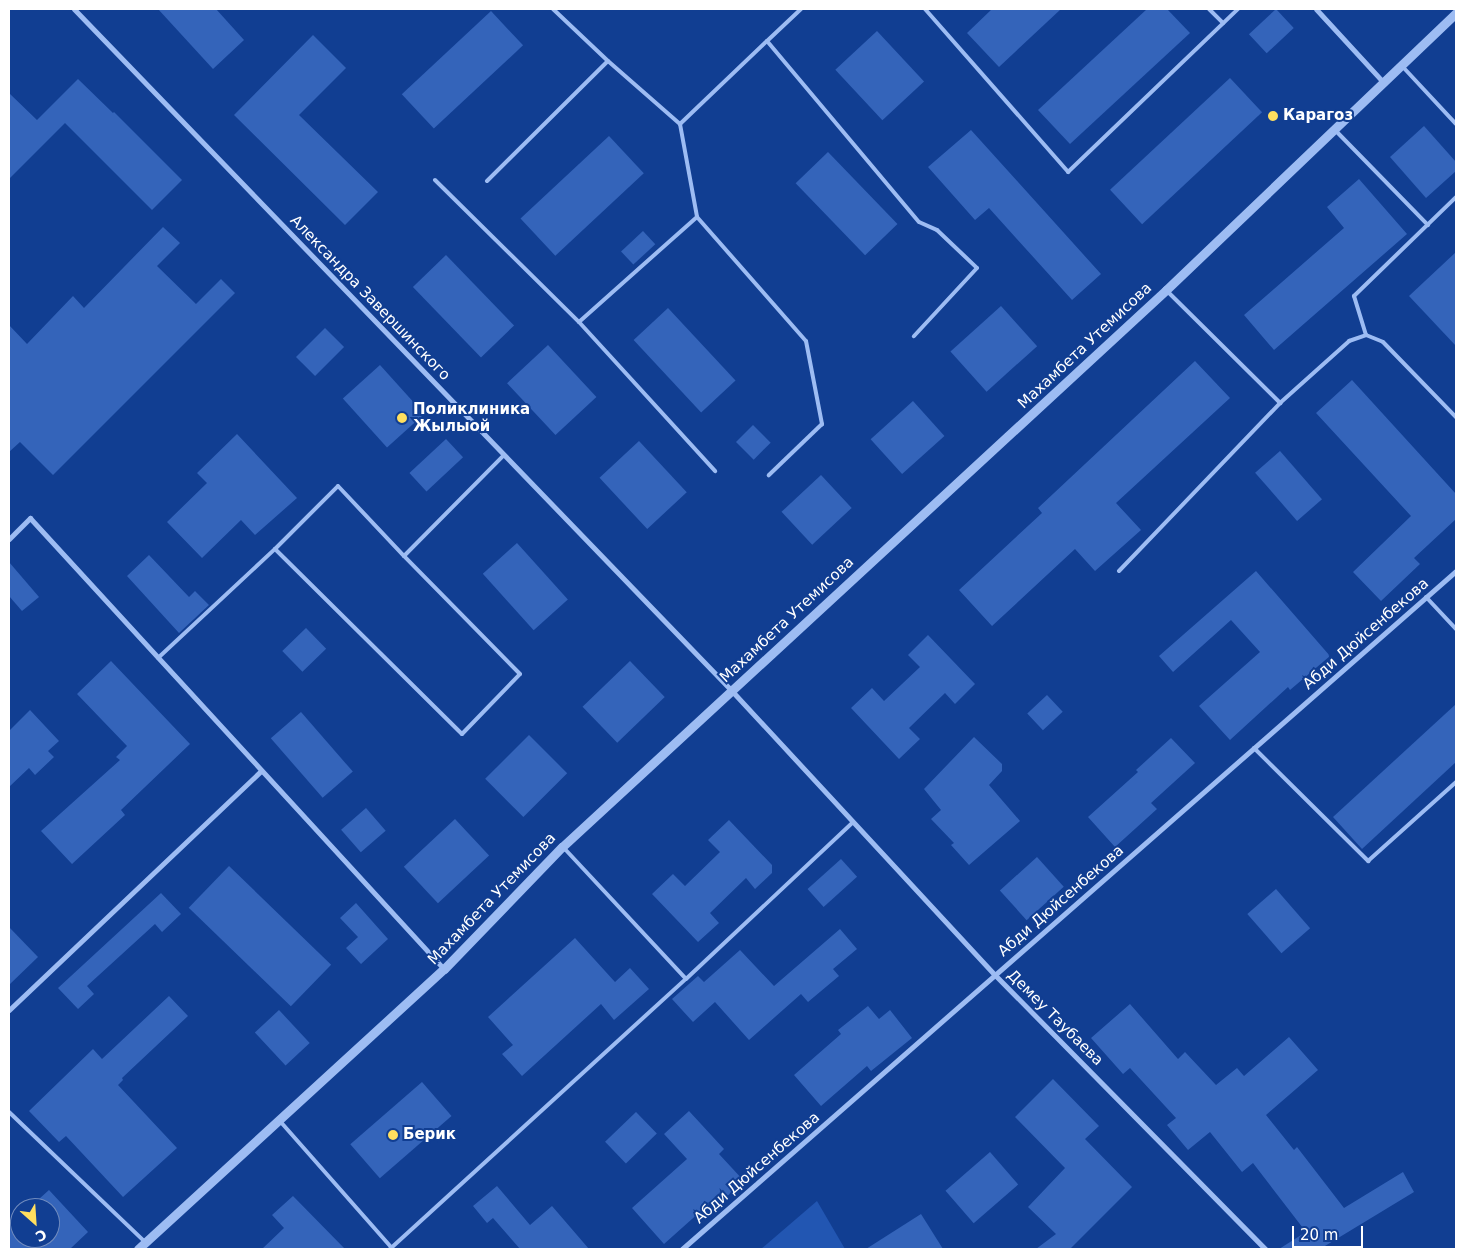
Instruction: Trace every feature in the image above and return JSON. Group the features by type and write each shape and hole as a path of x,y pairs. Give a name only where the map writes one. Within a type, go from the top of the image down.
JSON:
{"street":[{"path":"1316,9 1384,83"},
{"name":"Александра Завершинского","path":"78,10 732,690"},
{"name":"Махамбета Утемисова","path":"142,1246 444,969 562,846 1166,290 1456,13"},
{"path":"9,538 30,518 444,969"},
{"name":"Абди Дюйсенбекова","path":"682,1249 1456,571"},
{"name":"Демеу Таубаева","path":"732,690 995,975 1265,1249"},
{"path":"9,1010 261,771"}],"lane":[{"path":"553,9 608,61 680,124 697,217 806,341 822,424 769,475"},
{"path":"680,124 800,9"},
{"path":"926,9 1068,172 1238,9"},
{"path":"1209,9 1223,23"},
{"path":"767,41 919,222 938,230 977,268 914,336"},
{"path":"487,180 608,61"},
{"path":"1402,66 1456,124"},
{"path":"1335,129 1428,225"},
{"path":"435,180 579,322 715,471"},
{"path":"1366,335 1354,296 1456,197"},
{"path":"579,322 697,217"},
{"path":"1166,290 1280,403"},
{"path":"1119,571 1280,403 1349,341 1366,335 1383,342 1456,417"},
{"path":"404,556 504,455"},
{"path":"158,658 275,549 338,486 520,674 462,734 275,549"},
{"path":"1426,597 1456,629"},
{"path":"1254,748 1368,861 1456,782"},
{"path":"278,1120 391,1248 686,979 852,822"},
{"path":"562,846 686,979"},
{"path":"9,1112 142,1246"}],"shaded area":[{"path":"817,1201 845,1249 761,1249"}],"building":[{"path":"158,9 216,9 244,40 213,69"},
{"path":"992,9 1061,9 999,67 967,33"},
{"path":"1147,9 1167,9 1190,33 1070,144 1038,110"},
{"path":"1276,9 1294,28 1267,53 1249,34"},
{"path":"491,11 523,45 434,129 402,94"},
{"path":"877,31 924,81 882,120 835,70"},
{"path":"313,35 346,68 299,115 378,192 345,225 234,115"},
{"path":"1230,78 1262,112 1142,224 1110,190"},
{"path":"78,79 182,180 152,210 65,123 9,179 9,93 37,120"},
{"path":"1424,126 1456,162 1456,171 1426,198 1390,157"},
{"path":"971,130 1101,274 1072,300 989,208 975,220 928,167"},
{"path":"609,136 644,173 555,256 521,219"},
{"path":"828,152 897,224 865,255 796,183"},
{"path":"1359,179 1407,234 1274,350 1244,315 1344,228 1327,207"},
{"path":"163,227 180,243 157,266 196,304 221,279 235,293 53,475 20,442 9,452 9,325 27,344 73,296 84,308"},
{"path":"643,231 655,244 633,265 621,251"},
{"path":"1456,252 1456,346 1409,296"},
{"path":"446,255 514,325 481,357 413,287"},
{"path":"1001,306 1037,346 987,392 950,352"},
{"path":"668,308 736,380 701,412 634,340"},
{"path":"325,328 344,347 315,376 296,357"},
{"path":"548,345 596,397 555,435 507,383"},
{"path":"1195,361 1230,398 1116,503 1141,530 1095,571 1075,549 992,626 959,590 1042,513 1038,508"},
{"path":"380,365 424,414 387,448 343,398"},
{"path":"1352,380 1456,494 1456,519 1414,558 1420,564 1381,601 1353,572 1411,516 1316,413"},
{"path":"913,401 944,436 902,474 871,439"},
{"path":"753,425 771,443 754,460 736,442"},
{"path":"237,434 297,498 255,535 241,520 202,558 167,522 207,483 197,473"},
{"path":"446,439 463,457 426,491 409,473"},
{"path":"639,441 687,492 647,529 600,478"},
{"path":"1280,451 1322,499 1297,521 1255,473"},
{"path":"821,475 852,508 812,545 782,512"},
{"path":"517,543 568,599 534,630 483,574"},
{"path":"149,555 189,597 195,591 209,605 179,633 127,576"},
{"path":"9,562 39,597 22,611 9,596"},
{"path":"1256,571 1330,656 1290,690 1288,687 1230,740 1199,706 1260,652 1231,620 1173,672 1159,656"},
{"path":"306,628 326,649 302,672 282,651"},
{"path":"928,635 975,684 955,704 945,693 909,728 920,739 899,759 851,708 872,688 884,701 920,667 908,655"},
{"path":"111,661 190,744 121,810 125,815 72,864 41,831 120,760 116,757 127,746 77,694"},
{"path":"630,661 665,697 617,743 583,707"},
{"path":"1047,695 1063,712 1043,730 1027,713"},
{"path":"1456,704 1456,762 1362,849 1333,817"},
{"path":"30,710 59,741 48,751 54,757 35,775 29,768 9,787 9,731"},
{"path":"301,712 353,772 323,798 271,738"},
{"path":"529,735 567,773 523,817 485,779"},
{"path":"974,737 1002,764 1002,771 989,785 1020,821 969,865 951,845 954,843 931,819 941,810 924,789"},
{"path":"1171,738 1195,763 1151,803 1157,809 1115,847 1088,817 1138,772 1136,770"},
{"path":"366,808 386,831 361,852 341,830"},
{"path":"455,819 489,856 438,903 404,867"},
{"path":"729,820 772,865 772,873 755,889 746,878 710,913 719,923 698,942 652,894 673,874 685,886 720,852 708,840"},
{"path":"1037,857 1064,887 1027,920 1000,890"},
{"path":"841,859 857,877 824,907 808,889"},
{"path":"229,866 331,965 291,1006 189,908"},
{"path":"1276,889 1310,928 1281,953 1247,914"},
{"path":"161,893 181,914 162,932 155,924 87,986 94,994 78,1009 58,988"},
{"path":"356,903 388,939 361,964 346,948 358,937 340,918"},
{"path":"9,927 38,957 9,985"},
{"path":"840,929 857,949 833,969 839,976 808,1002 801,994 749,1040 715,1002 693,1022 672,999 698,976 704,982 740,950 774,986"},
{"path":"575,938 615,982 630,968 649,989 614,1020 601,1004 522,1076 502,1054 513,1045 488,1017"},
{"path":"169,996 188,1016 122,1078 123,1080 118,1085 177,1148 123,1197 66,1136 59,1142 29,1111 93,1049 102,1059"},
{"path":"1130,1004 1178,1059 1185,1052 1216,1085 1237,1068 1244,1076 1289,1037 1318,1070 1266,1115 1294,1150 1297,1147 1344,1208 1403,1172 1414,1192 1320,1249 1279,1249 1306,1232 1253,1163 1242,1172 1210,1132 1188,1150 1167,1125 1176,1118 1130,1068 1123,1074 1091,1038"},
{"path":"868,1006 879,1019 890,1010 912,1038 871,1071 867,1066 821,1106 794,1075 841,1034 838,1030"},
{"path":"279,1010 310,1043 286,1065 255,1033"},
{"path":"1053,1079 1099,1126 1085,1139 1132,1187 1070,1249 1036,1249 1056,1234 1028,1207 1065,1168 1015,1117"},
{"path":"422,1082 452,1116 380,1178 350,1144"},
{"path":"689,1111 724,1149 719,1154 744,1181 724,1199 720,1194 664,1244 632,1208 687,1159 664,1134"},
{"path":"636,1112 657,1134 626,1163 605,1142"},
{"path":"990,1152 1018,1184 974,1223 945,1191"},
{"path":"497,1186 530,1225 552,1206 589,1249 520,1249 493,1218 487,1223 473,1206"},
{"path":"49,1190 56,1198 40,1198"},
{"path":"293,1196 345,1249 262,1249 284,1228 272,1215"},
{"path":"60,1202 88,1232 70,1249 9,1249 9,1226 10,1248 60,1248"},
{"path":"921,1214 943,1249 866,1249"}],"place":[{"name":"Карагоз","path":"1273,116"},
{"name":"Поликлиника Жылыой","path":"402,418"},
{"name":"Берик","path":"393,1135"}]}
